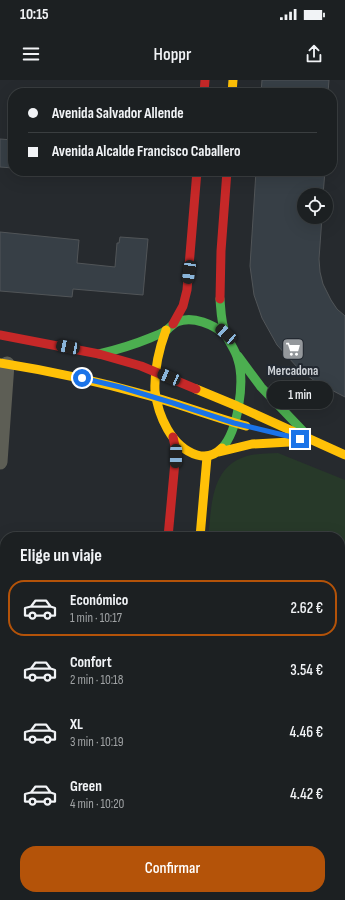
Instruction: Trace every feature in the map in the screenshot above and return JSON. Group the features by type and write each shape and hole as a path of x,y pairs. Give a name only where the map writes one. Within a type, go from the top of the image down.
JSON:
{"main road":[{"path":"99,354 128,346 166,330 173,324 183,306 187,290 197,176"},
{"path":"227,176 220,285 221,316 226,334 236,354 261,387 313,441"},
{"path":"173,324 187,321 202,322 220,329 226,334"},
{"path":"166,330 159,350 155,372 156,398 162,417 173,437 184,449 197,456 208,457 243,444 313,441"},
{"path":"0,335 99,354 155,372 237,406 345,455"},
{"path":"219,452 226,442 234,423 237,406 240,371 236,354"},
{"path":"4,363 93,380 255,429"},
{"path":"276,434 313,441"},
{"path":"169,532 176,464 176,451 173,437"},
{"path":"200,532 208,457"}],"street":[{"path":"0,462 4,363"}],"green space":[{"path":"278,453 345,480 345,532 209,532 215,490 225,470 233,463 244,457 256,454"}],"building":[{"path":"262,80 329,80 328,88 261,88"},
{"path":"0,139 8,140 8,168 0,167"},
{"path":"256,176 325,176 324,188 297,188 297,224 322,224 319,259 323,284 337,309 345,316 345,397 316,382 298,368 277,345 262,318 254,295 250,266"},
{"path":"0,232 79,240 77,263 115,267 117,243 119,243 120,237 148,239 143,295 73,289 72,297 0,291"}],"traffic: fast":[{"path":"220,299 223,326 237,357 241,381 239,406 236,418 228,440 222,448"},
{"path":"99,354 150,338 183,320 196,320 203,322 226,335"},
{"path":"238,356 261,387 304,432"}],"traffic: slow":[{"path":"232,88 233,80"},
{"path":"166,330 161,345 155,375 155,391 159,410 167,429 180,445 197,455 207,456 214,454 222,448"},
{"path":"0,363 57,373 113,386 246,426"},
{"path":"196,389 345,455"},
{"path":"219,452 252,444 308,441"},
{"path":"200,532 207,457"}],"traffic: jam":[{"path":"204,88 205,80"},
{"path":"173,324 183,306 187,290 197,176"},
{"path":"220,299 221,251 227,176"},
{"path":"0,335 99,354 141,366 196,389"},
{"path":"168,532 176,451 173,437"}],"place":[{"name":"Mercadona","path":"293,349"}],"route":[{"path":"82,378 120,387 261,431 300,439"}]}
